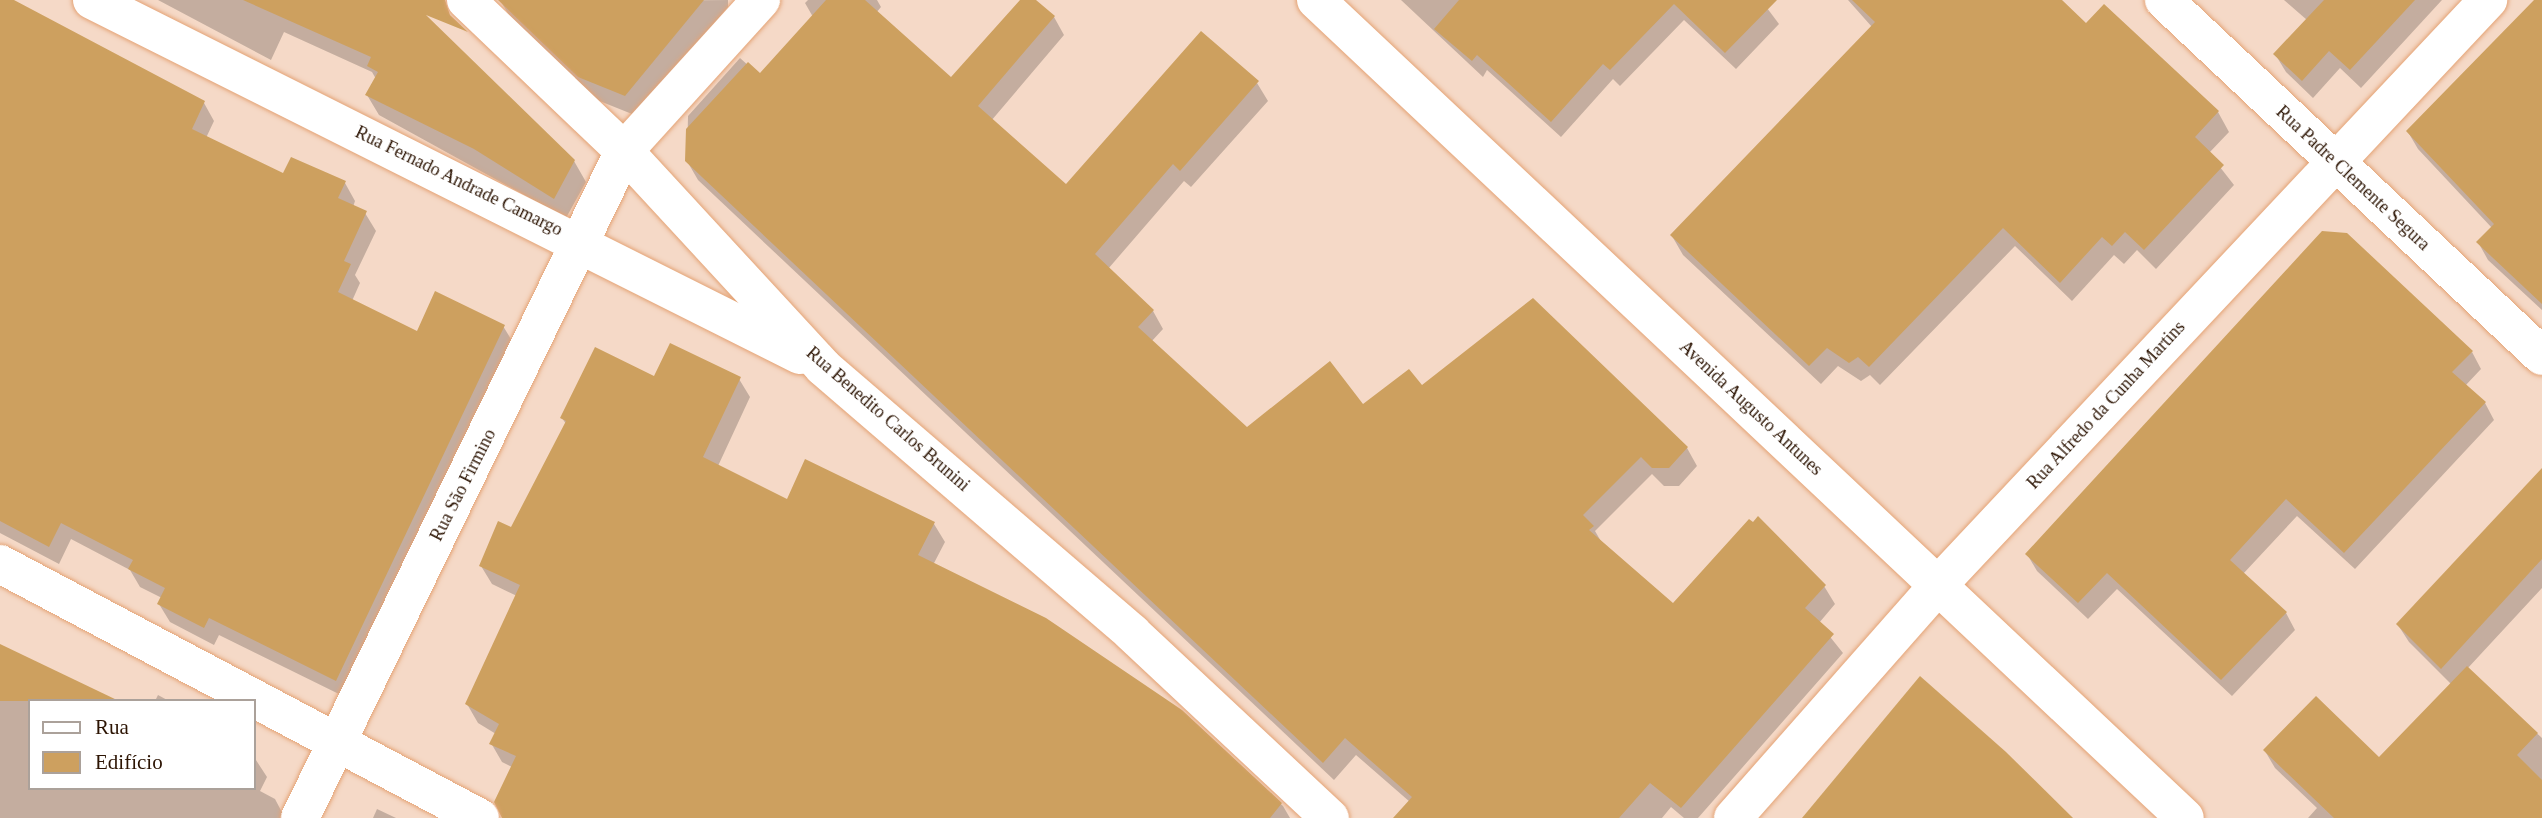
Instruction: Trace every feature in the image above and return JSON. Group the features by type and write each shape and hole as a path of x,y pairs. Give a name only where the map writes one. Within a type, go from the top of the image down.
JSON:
{"street":[{"name":"Rua Fernado Andrade Camargo","path":"92,0 583,242 823,367"},
{"name":"Rua Benedito Carlos Brunini","path":"466,0 624,151 823,367 1132,632 1330,818"},
{"name":"Rua São Firmino","path":"300,818 333,744 583,242 624,151 761,0"},
{"name":"Avenida Augusto Antunes","path":"1316,0 2185,818"},
{"name":"Rua Padre Clemente Segura","path":"2164,0 2542,356"},
{"name":"Rua Alfredo da Cunha Martins","path":"1733,818 1939,584 2488,0"},
{"path":"0,564 220,678 333,744 480,818"}],"building":[{"path":"0,0 14,0 205,101 192,129 283,173 291,157 346,181 338,198 367,211 344,261 351,264 338,292 417,331 435,291 505,325 336,681 209,618 204,628 157,604 165,588 128,569 133,560 61,523 49,547 0,521"},
{"path":"243,0 445,0 450,15 468,32 426,15 575,160 554,199 474,149 365,95 378,72 367,66 371,57"},
{"path":"498,0 704,0 625,96 578,77"},
{"path":"826,0 865,0 951,77 1020,0 1036,0 1055,16 978,106 1066,184 1201,31 1259,81 1180,171 1173,164 1095,254 1154,310 1138,327 1247,427 1330,361 1363,404 1409,369 1422,385 1533,298 1688,447 1669,468 1652,468 1641,457 1583,515 1594,526 1589,530 1673,603 1749,519 1753,522 1758,516 1826,585 1805,608 1834,634 1681,808 1650,783 1619,818 1393,818 1412,797 1345,738 1323,763 685,161 686,129 748,62 760,73"},
{"path":"1459,0 1777,0 1725,53 1674,4 1610,70 1603,64 1551,122 1477,55 1472,61 1434,29"},
{"path":"1852,0 2062,0 2086,23 2104,4 2219,111 2195,137 2224,165 2144,250 2125,232 2112,246 2102,237 2060,283 2003,228 1869,367 1858,357 1849,363 1827,348 1809,366 1670,235 1875,22"},
{"path":"2324,0 2415,0 2350,70 2329,51 2302,81 2273,54"},
{"path":"2534,0 2542,0 2542,304 2476,242 2494,224 2406,131"},
{"path":"2322,231 2347,233 2473,351 2452,372 2486,402 2344,553 2286,499 2230,560 2287,612 2221,680 2107,573 2078,603 2025,554"},
{"path":"670,343 741,377 703,457 787,499 805,459 935,522 918,555 1046,618 1182,710 1282,803 1270,818 502,818 494,802 516,756 489,744 499,724 465,704 520,585 479,566 498,521 511,527 566,421 560,418 595,347 654,376"},
{"path":"2542,468 2542,559 2441,669 2396,624"},
{"path":"0,644 115,699 28,699 0,701"},
{"path":"2467,666 2538,733 2517,755 2542,780 2542,818 2334,818 2263,750 2316,696 2379,757"},
{"path":"1920,676 2006,752 2073,818 1802,818"}]}
